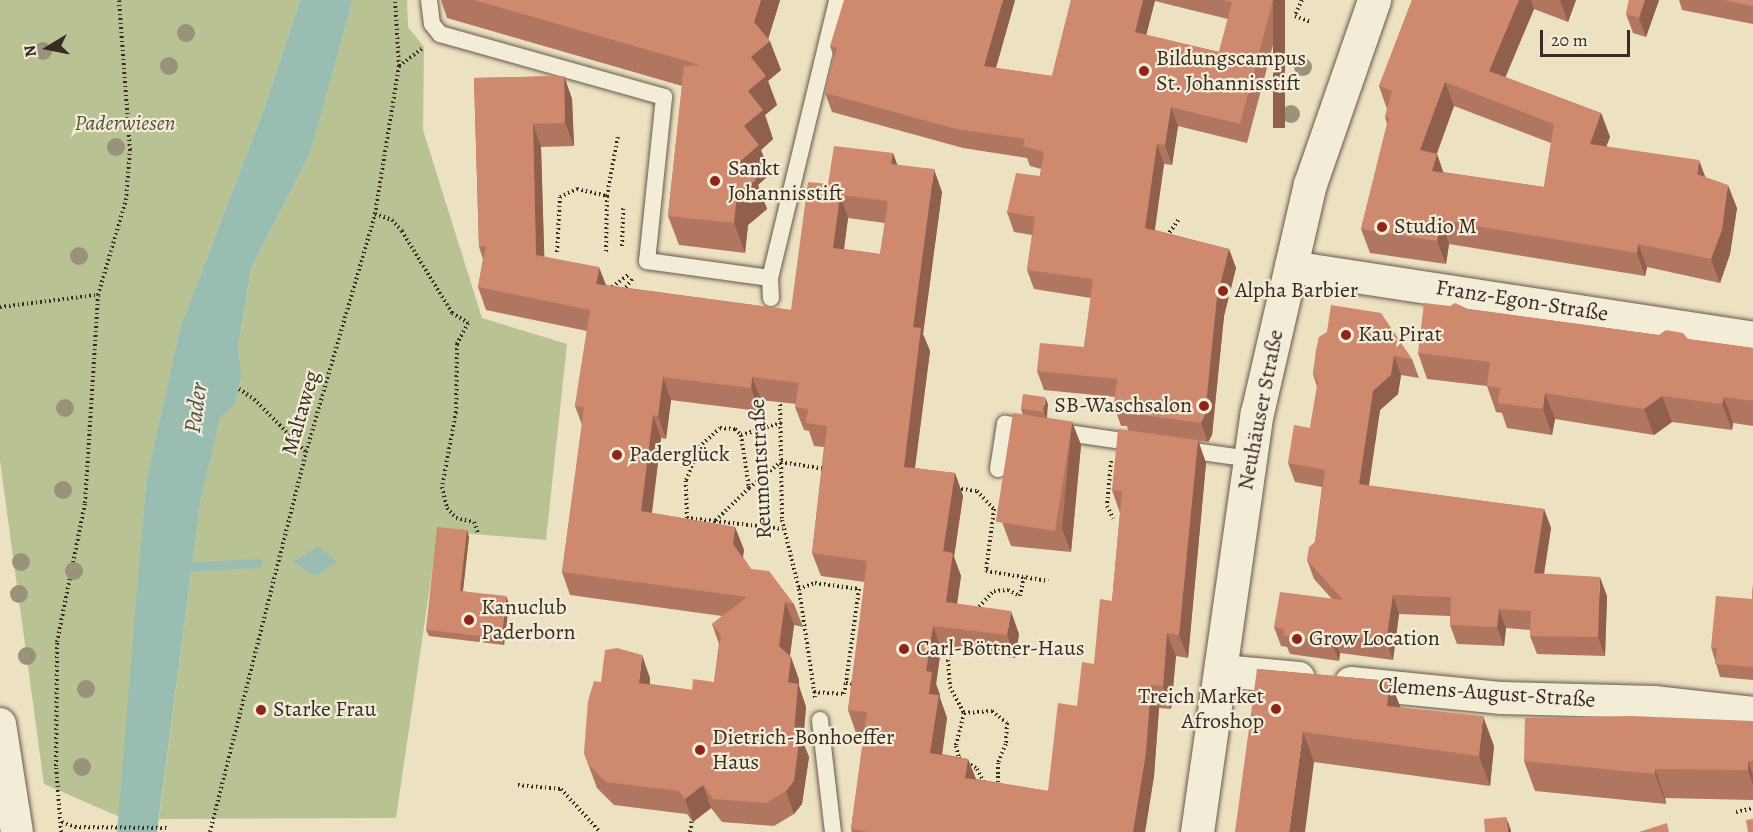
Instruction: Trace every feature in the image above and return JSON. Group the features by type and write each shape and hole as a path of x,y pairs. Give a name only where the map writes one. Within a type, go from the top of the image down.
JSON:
{"main road":[{"name":"Neuhäuser Straße","path":"1197,832 1222,671 1250,459 1310,184 1374,0"}],"street":[{"name":"Franz-Egon-Straße","path":"1291,267 1753,338"},
{"name":"Clemens-August-Straße","path":"1222,671 1502,698 1654,702 1753,713"},
{"path":"0,724 17,832"}],"lane":[{"path":"429,0 432,24 440,34 664,97 647,261 770,278"},
{"path":"771,298 770,278 837,0"},
{"path":"998,469 1005,424 1250,459"},
{"path":"820,720 833,832"}],"path":[{"path":"61,832 56,766 57,642 85,503 98,295 126,200 130,150 119,0"},
{"name":"Maltaweg","path":"210,832 306,452 375,214 399,66 395,0"},
{"path":"1302,0 1295,16 1311,22"},
{"path":"606,254 607,196 618,135"},
{"path":"558,252 560,197 578,189 607,196"},
{"path":"622,255 623,208"},
{"path":"375,214 392,220 402,231 452,312 468,323 457,344 456,412 442,487 447,508 456,518 474,522 478,533"},
{"path":"1161,243 1179,219"},
{"path":"613,298 612,287 647,261"},
{"path":"0,308 98,295"},
{"path":"239,389 254,399 306,452"},
{"name":"Reumontstraße","path":"780,390 783,529 799,589 820,720"},
{"path":"741,435 781,423"},
{"path":"749,488 741,435 735,429 720,428 699,447 686,480 687,518 783,529"},
{"path":"1113,439 1107,506 1113,519"},
{"path":"715,521 749,488 781,462 827,469"},
{"path":"954,488 977,491 994,509 986,571 1048,581"},
{"path":"974,615 994,591 1008,590 1020,596 1024,577"},
{"path":"814,692 844,694 860,581"},
{"path":"799,589 815,583 859,589"},
{"path":"958,639 948,660 948,676 964,713 956,746 959,758 977,769 986,787 996,788 1005,795"},
{"path":"846,683 862,685"},
{"path":"964,713 992,711 1006,723 1008,732 998,763 1000,784 996,788"},
{"path":"518,785 561,789 600,832"},
{"path":"1736,812 1753,808"},
{"path":"690,832 692,819"},
{"path":"62,822 85,827 169,828"}],"green space":[{"name":"Paderwiesen","path":"0,0 300,0 262,114 180,328 146,481 120,817 44,784 0,461"},
{"path":"353,0 407,0 408,27 424,47 423,130 482,318 567,344 546,540 438,531 396,818 159,819 201,499 220,417 235,404 242,375 238,349 251,269 311,151"}],"water":[{"name":"Pader","path":"300,0 353,0 311,151 251,269 238,349 242,375 235,404 220,418 201,499 157,832 117,832 146,481 180,328 262,114"},
{"path":"318,546 337,562 315,576 293,562"}],"building":[{"path":"474,0 761,0 754,22 770,41 751,57 766,76 748,91 763,110 744,126 759,145 735,166 746,167 756,180 737,195 734,223 668,216 684,66 700,65"},
{"path":"844,0 1003,0 984,66 1052,76 1071,0 1143,0 1135,32 1219,52 1232,2 1223,0 1273,0 1240,124 1171,107 1165,145 1157,144 1145,228 1229,249 1217,297 1205,415 1201,423 1121,412 1122,407 1114,406 1117,379 1037,371 1040,343 1084,347 1093,279 1027,270 1035,217 1007,212 1016,173 1040,176 1044,152 1023,146 1025,139 956,129 825,93 837,48 830,46"},
{"path":"1412,0 1519,0 1489,71 1601,113 1590,144 1699,160 1697,174 1728,185 1722,230 1711,259 1638,244 1637,253 1441,220 1437,241 1361,229 1389,118 1385,117 1392,91 1379,86","holes":["1445,82 1554,124 1544,187 1432,171 1437,154 1420,150"]},
{"path":"1629,0 1645,0 1639,18 1626,14"},
{"path":"1723,0 1753,0 1753,6"},
{"path":"564,76 565,123 533,124 536,255 599,267 596,284 791,310 808,182 828,184 834,146 893,153 891,164 934,169 913,327 921,328 904,467 955,473 943,551 953,553 946,602 1011,611 1007,635 933,626 926,671 932,672 929,694 939,695 930,753 968,759 965,778 1048,791 1058,703 1077,706 1082,662 1094,664 1100,599 1112,601 1122,491 1112,490 1118,429 1198,440 1179,635 1167,633 1163,686 1151,685 1146,753 1133,832 868,832 851,829 867,712 848,710 867,561 812,553 827,426 806,423 808,409 795,407 799,383 752,377 751,388 663,377 658,416 653,415 641,511 735,527 733,544 751,569 769,571 794,604 785,602 779,646 791,657 788,682 798,684 794,733 800,734 794,781 786,791 766,803 713,799 703,785 685,799 679,791 606,782 589,765 584,753 588,701 594,681 601,682 605,650 617,648 642,655 639,683 692,690 693,679 714,682 721,635 712,624 747,597 562,572 584,407 575,406 590,310 478,287 486,246 479,247 474,78","holes":["840,195 888,201 880,254 833,248"]},
{"path":"1424,303 1450,306 1455,303 1468,309 1659,335 1666,330 1683,333 1688,339 1753,348 1753,401 1724,397 1722,404 1662,396 1644,409 1545,393 1543,409 1498,403 1500,388 1487,386 1490,362 1418,353"},
{"path":"1331,305 1381,313 1412,359 1394,356 1391,375 1373,391 1359,484 1544,509 1534,573 1600,577 1598,637 1530,636 1531,611 1499,609 1497,627 1450,625 1451,597 1393,595 1386,641 1333,634 1332,642 1283,635 1284,629 1274,627 1280,592 1343,600 1307,560 1309,547 1315,542 1325,470 1288,463 1294,425 1310,428 1318,382 1313,374 1316,350 1319,337 1327,332"},
{"path":"1023,394 1045,397 1043,412 1021,409"},
{"path":"1013,413 1072,422 1055,531 996,522"},
{"path":"437,527 467,530 460,591 506,596 502,638 426,630"},
{"path":"1753,584 1753,667 1715,664 1717,648 1711,647 1716,596 1752,599"},
{"path":"1257,669 1390,681 1387,706 1483,716 1479,756 1303,732 1289,832 1235,832"},
{"path":"1631,716 1753,721 1753,761 1748,761 1748,770 1655,769 1655,774 1524,761 1525,718"},
{"path":"1506,817 1508,832 1485,832 1484,819"},
{"path":"1753,819 1753,832 1748,832 1746,820"},
{"path":"1667,823 1669,832 1639,832"}],"waterway":[{"path":"183,567 258,563"}],"place":[{"name":"Bildungscampus St. Johannisstift","path":"1144,71"},
{"name":"Sankt Johannisstift","path":"715,181"},
{"name":"Studio M","path":"1382,227"},
{"name":"Alpha Barbier","path":"1223,291"},
{"name":"Kau Pirat","path":"1346,335"},
{"name":"SB-Waschsalon","path":"1204,406"},
{"name":"Paderglück","path":"617,455"},
{"name":"Kanuclub Paderborn","path":"469,620"},
{"name":"Grow Location","path":"1297,639"},
{"name":"Carl-Böttner-Haus","path":"904,649"},
{"name":"Treich Market Afroshop","path":"1276,709"},
{"name":"Starke Frau","path":"261,710"},
{"name":"Dietrich-Bonhoeffer Haus","path":"700,750"}]}
